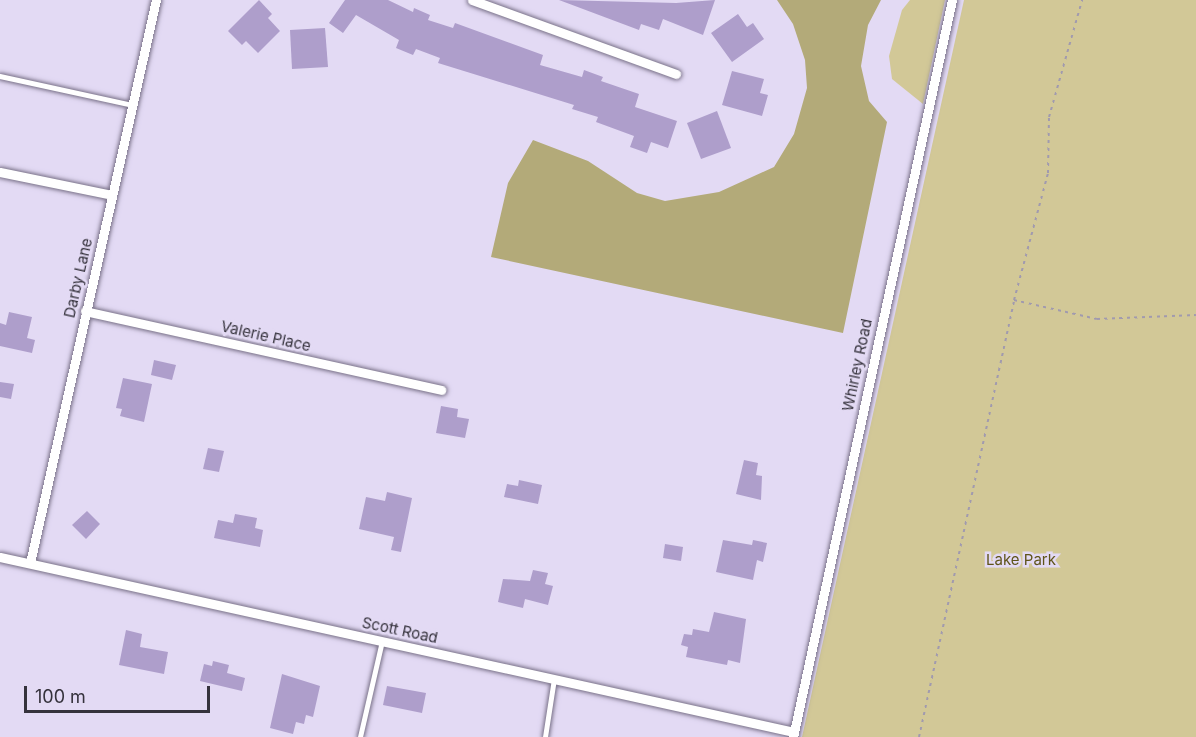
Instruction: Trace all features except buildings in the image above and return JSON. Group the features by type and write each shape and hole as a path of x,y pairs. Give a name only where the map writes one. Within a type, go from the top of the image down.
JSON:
{"street":[{"name":"Darby Lane","path":"30,563 156,0"},
{"path":"472,0 676,74"},
{"name":"Whirley Road","path":"793,735 951,0"},
{"path":"0,172 112,195"},
{"name":"Valerie Place","path":"85,311 441,390"},
{"name":"Scott Road","path":"0,557 793,735"}],"lane":[{"path":"0,76 133,105"},
{"path":"360,737 382,641"},
{"path":"545,737 554,680"}],"path":[{"path":"919,737 1014,300 1047,173 1049,117 1082,0"},
{"path":"1014,300 1097,319 1196,315"}],"green space":[{"path":"910,0 945,0 923,104 892,79 889,56 902,10"},
{"name":"Lake Park","path":"964,0 1196,0 1196,737 802,737"}],"shaded area":[{"path":"777,0 881,0 868,25 861,66 869,101 887,122 843,333 491,257 508,183 533,140 588,161 637,193 665,201 719,192 774,167 794,134 807,88 805,60 793,24"}]}
